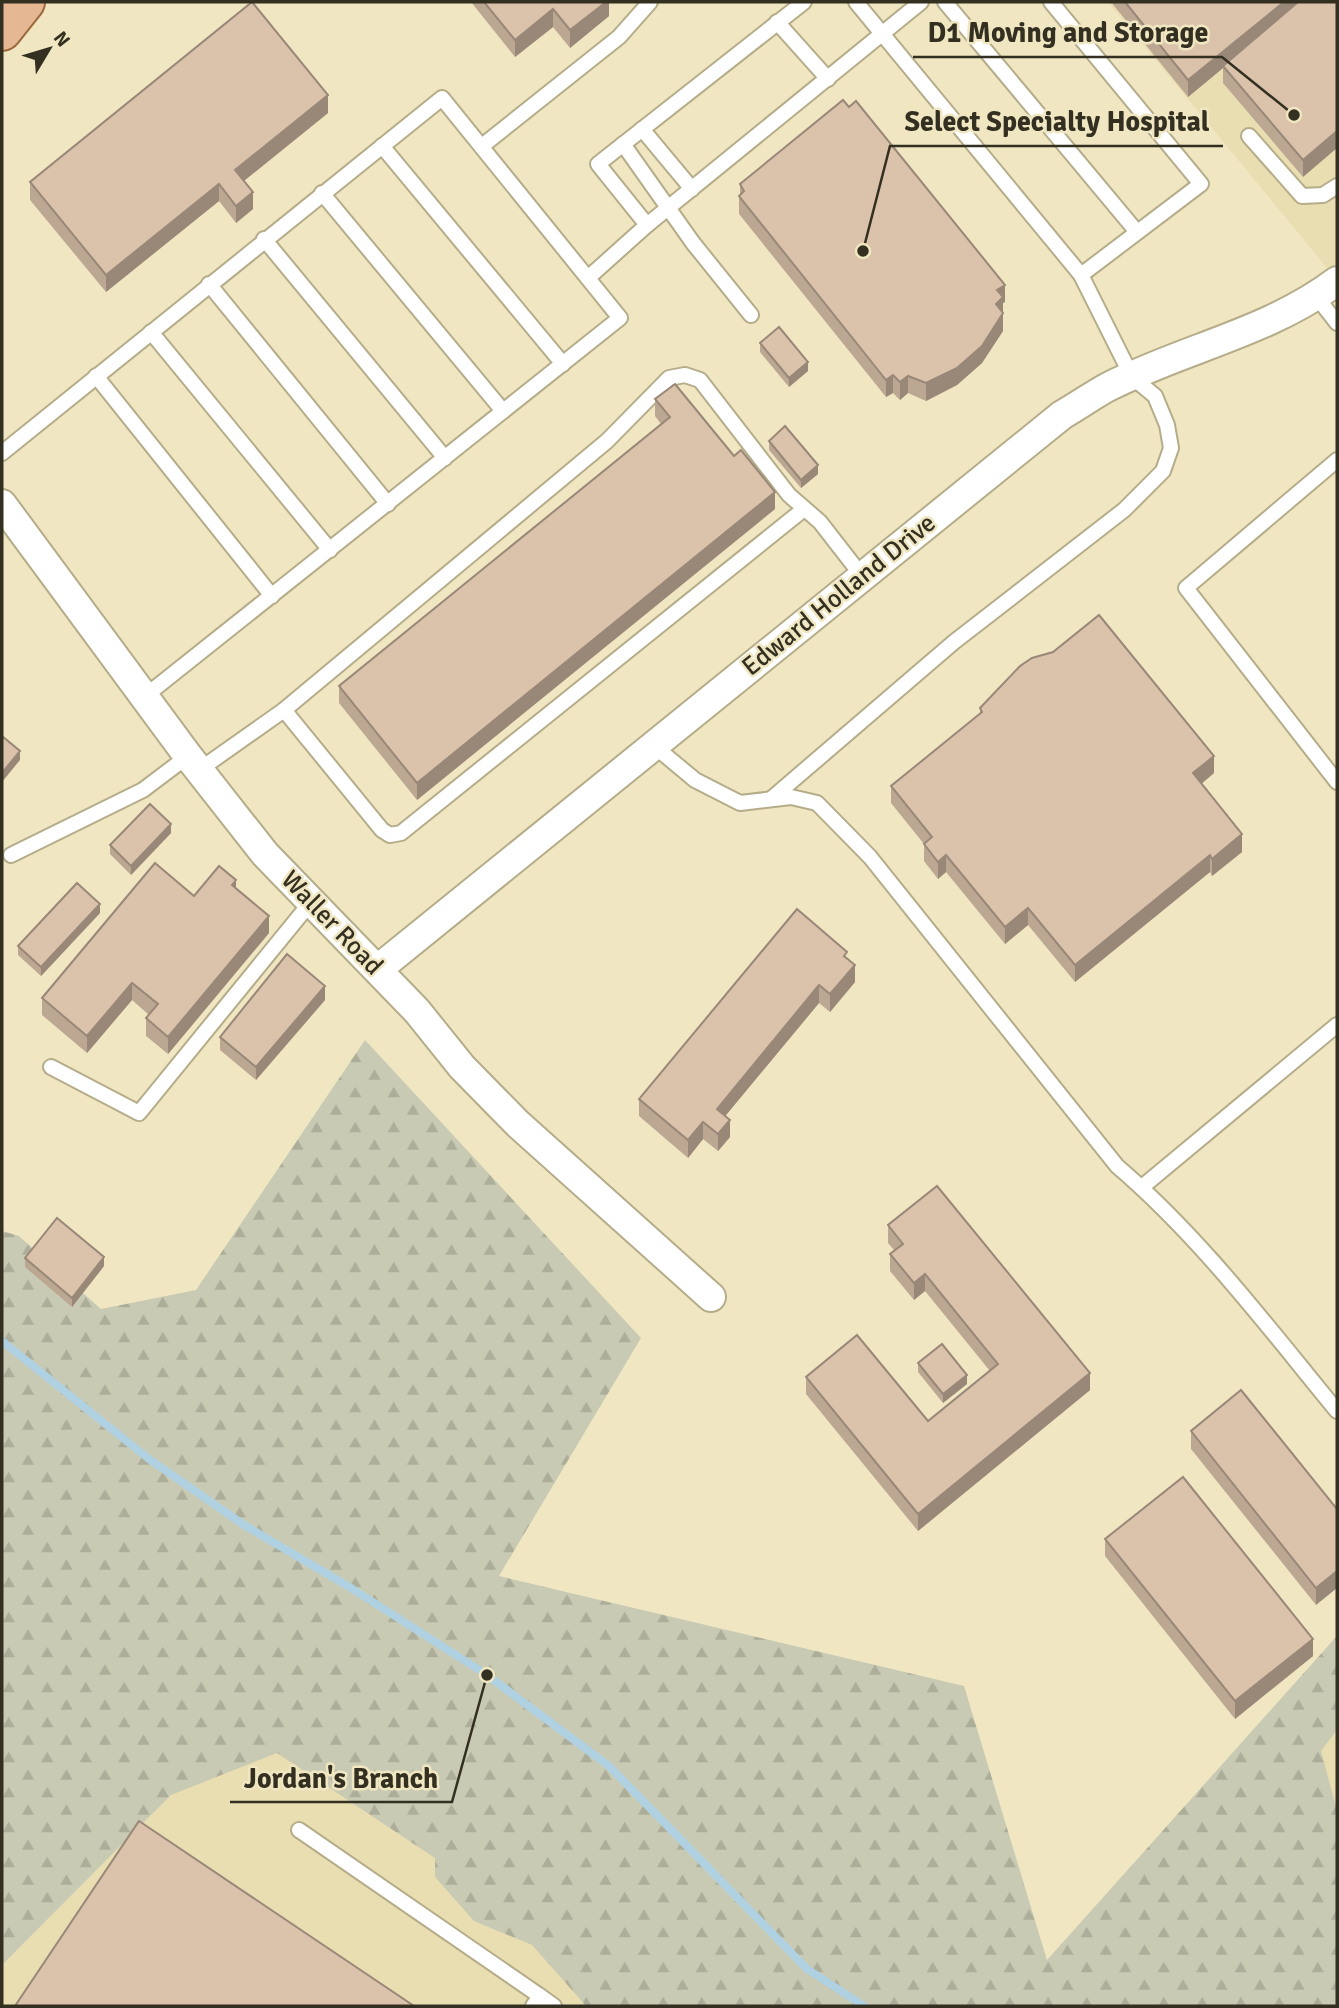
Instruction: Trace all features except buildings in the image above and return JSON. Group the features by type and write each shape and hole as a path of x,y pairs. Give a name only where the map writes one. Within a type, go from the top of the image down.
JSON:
{"main road":[{"path":"2,31 25,2"}],"street":[{"name":"Edward Holland Drive","path":"378,970 1062,415 1109,387 1251,331 1327,289"},
{"name":"Waller Road","path":"2,505 144,697 265,854 378,970 462,1067 518,1124 711,1297"}],"lane":[{"path":"482,146 619,37 650,2"},
{"path":"647,225 598,164 804,2"},
{"path":"771,799 954,642 1124,510 1163,471 1171,448 1167,425 1155,396 1132,377 1080,275 856,2"},
{"path":"589,277 647,225 921,2"},
{"path":"945,2 1137,232"},
{"path":"1051,2 1201,184 1080,275"},
{"path":"777,22 828,79"},
{"path":"2,453 442,98 620,317 144,697"},
{"path":"642,129 692,189"},
{"path":"1249,135 1302,196 1323,195 1337,186"},
{"path":"623,144 670,207 692,243 751,315"},
{"path":"382,146 563,364"},
{"path":"322,193 503,411"},
{"path":"264,239 445,458"},
{"path":"209,284 388,504"},
{"path":"1327,289 1337,323"},
{"path":"151,332 330,550"},
{"path":"11,855 194,763 284,710 607,441 669,378 685,374 700,380 789,495 820,522 862,576"},
{"path":"96,376 272,596"},
{"path":"1337,460 1186,588 1337,782"},
{"path":"284,710 382,830 390,835 401,833 804,509"},
{"path":"653,745 695,780 740,803 791,797 817,803 870,857 1117,1166 1142,1187 1209,1256 1337,1412"},
{"path":"51,1067 139,1112 311,902"},
{"path":"1142,1187 1337,1025"},
{"path":"299,1830 537,2001 554,2006"}],"shaded area":[{"path":"1108,2 1337,2 1337,280"},
{"path":"177,1668 673,2006 2,2006 2,1909"},
{"path":"1337,1705 1337,1854 1307,1741"}],"green space":[{"path":"365,1040 641,1338 499,1576 964,1686 1047,1960 1337,1636 1337,1730 1321,1751 1337,1810 1337,2006 586,2006 532,1945 474,1921 435,1877 435,1858 277,1753 171,1795 2,1965 2,1231 19,1236 101,1309 196,1290"}],"waterway":[{"path":"2,1341 149,1459 244,1525 351,1588 487,1675 609,1766 807,1969 864,2006"}],"place":[{"name":"D1 Moving and Storage","path":"1294,115"},
{"name":"Select Specialty Hospital","path":"863,251"},
{"name":"Jordan's Branch","path":"487,1675"}]}
